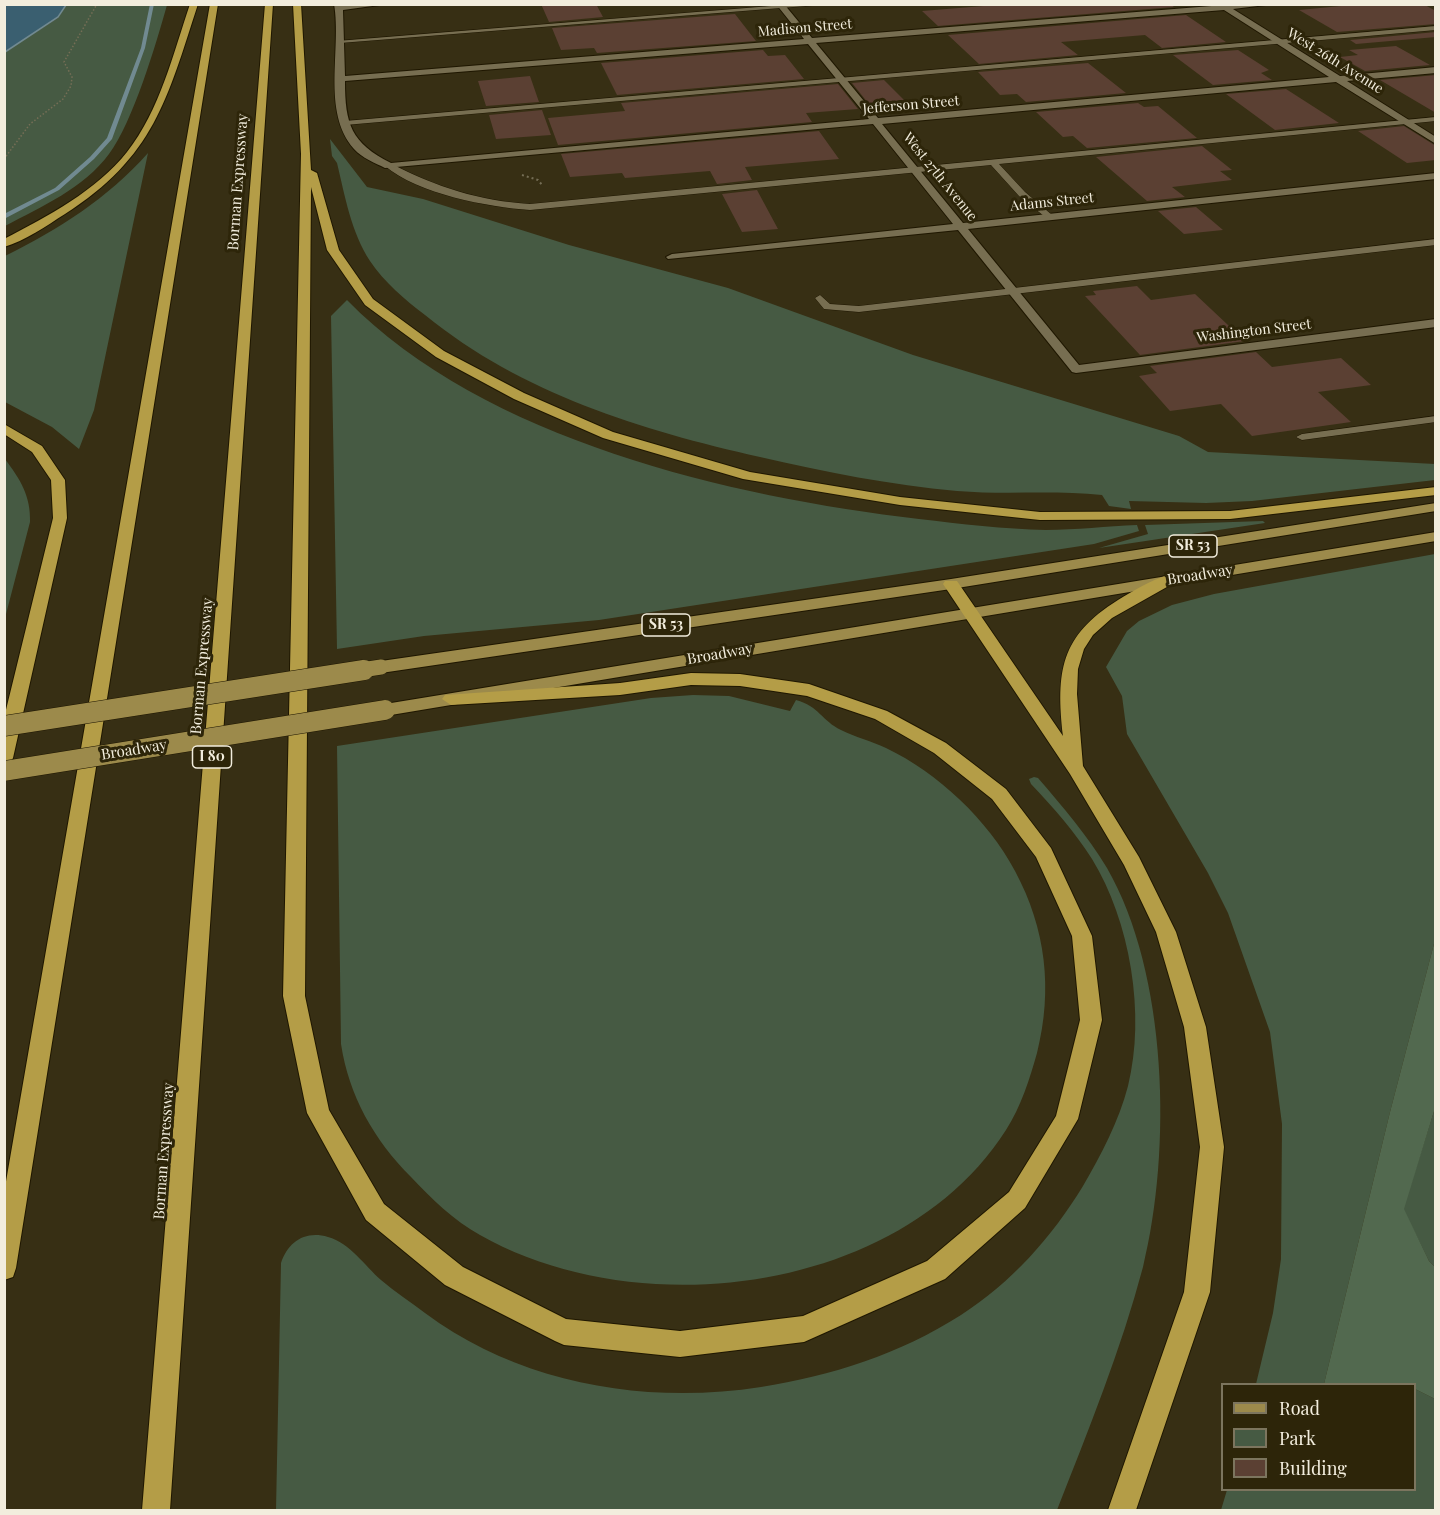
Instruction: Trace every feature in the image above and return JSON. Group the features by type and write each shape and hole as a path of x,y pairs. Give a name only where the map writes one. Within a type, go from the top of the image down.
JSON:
{"highway":[{"path":"4,244 42,224 98,185 130,154 149,125 194,4"},
{"path":"4,1268 214,4"},
{"name":"Borman Expressway","path":"156,1510 269,4"},
{"path":"297,4 306,154 294,996 318,1113 375,1212 454,1276 564,1332 680,1344 804,1329 936,1270 1017,1200 1067,1119 1091,1020 1082,936 1044,853 999,794 940,748 881,715 809,690 740,680 691,680 620,689 451,699"},
{"path":"306,154 333,250 369,302 440,354 519,396 608,435 748,476 900,501 1040,516 1230,515 1436,491"},
{"path":"4,428 36,450 58,480 60,518 4,758"},
{"path":"1076,769 1067,693 1072,654 1090,625 1117,605 1168,580"},
{"path":"951,584 1076,769 1132,862 1166,932 1195,1027 1212,1147 1197,1292 1122,1510"}],"main road":[{"name":"Broadway","path":"4,726 381,667 951,584 1436,507"},
{"name":"Broadway","path":"4,771 1436,536"}],"street":[{"path":"383,4 338,6 340,93 345,123 356,144 388,166"},
{"name":"Madison Street","path":"341,79 1270,4"},
{"name":"West 27th Avenue","path":"781,6 1076,369"},
{"name":"West 26th Avenue","path":"1223,6 1436,141"},
{"name":"Jefferson Street","path":"388,166 1436,70"},
{"name":"Adams Street","path":"672,257 1436,176"},
{"name":"Washington Street","path":"1076,369 1436,323"}],"lane":[{"path":"340,41 828,4"},
{"path":"345,123 1436,28"},
{"path":"388,166 414,180 463,198 496,205 549,206 1436,119"},
{"path":"994,164 1022,194 1049,217"},
{"path":"820,298 827,307 859,309 1436,242"},
{"path":"1302,437 1436,419"}],"path":[{"path":"4,159 31,123 58,104 67,94 72,77 64,62 97,4"},
{"path":"519,174 542,182 543,188 535,198 549,206"}],"green space":[{"path":"66,5 167,5 135,103 127,123 109,154 75,187 5,226 5,52 58,18"},
{"path":"330,139 367,187 423,199 569,245 728,288 913,355 1179,436 1208,452 1435,464 1435,480 1252,501 1206,503 1129,501 1131,509 1109,506 1102,495 957,491 858,477 784,463 671,435 584,406 502,367 462,343 395,290 363,250 349,214 337,163 332,156"},
{"path":"148,153 94,410 79,449 52,427 5,402 5,256 81,212 116,185"},
{"path":"347,300 403,349 468,390 539,425 614,454 692,477 770,495 919,519 1046,530 1137,525 1139,531 1094,544 599,620 424,636 337,649 331,316"},
{"path":"5,459 24,488 29,504 30,522 5,618"},
{"path":"1263,521 1265,523 1099,548 1148,534 1145,525"},
{"path":"1435,554 1435,940 1390,1112 1324,1383 1256,1383 1273,1313 1281,1259 1282,1124 1270,1032 1228,913 1208,873 1127,734 1122,696 1106,667 1127,631 1139,621 1172,605 1214,594"},
{"path":"693,695 729,696 790,711 796,700 804,703 841,730 905,758 943,784 960,800 976,816 1004,852 1026,893 1034,915 1044,960 1045,1006 1042,1029 1028,1082 1006,1130 960,1185 903,1228 836,1259 764,1278 690,1285 615,1280 545,1263 470,1229 435,1201 398,1163 365,1116 350,1082 341,1044 337,746 651,698"},
{"path":"1038,778 1091,844 1107,868 1127,911 1142,959 1153,1010 1159,1063 1158,1170 1152,1221 1143,1267 1114,1360 1057,1510 276,1510 281,1263 288,1249 305,1237 320,1235 343,1244 381,1280 425,1313 462,1337 501,1357 543,1372 586,1383 629,1390 673,1393 717,1392 761,1387 813,1377 864,1362 938,1329 997,1289 1013,1274 1058,1223 1083,1186 1103,1150 1115,1125 1128,1086 1135,1029 1135,999 1131,969 1116,910 1092,859 1063,820 1031,784 1029,779"},
{"path":"1435,940 1435,1108 1404,1209 1429,1261 1435,1267 1435,1399 1416,1390 1416,1383 1324,1383 1390,1112"},
{"path":"1435,1108 1435,1267 1429,1261 1403,1209"},
{"path":"1416,1390 1435,1399 1435,1510 1221,1510 1227,1491 1416,1491"}],"water":[{"path":"5,4 66,5 58,17 5,52"}],"building":[{"path":"541,4 596,4 603,17 549,22"},
{"path":"1008,4 1170,4 1174,7 938,26 922,11"},
{"path":"1362,4 1423,4 1436,11 1436,24 1337,32 1299,10"},
{"path":"735,14 756,41 597,53 594,48 561,50 552,28"},
{"path":"1186,15 1226,42 1162,48 1145,35 1061,42 1078,55 979,64 948,35"},
{"path":"1436,32 1436,37 1356,44 1350,40"},
{"path":"1396,46 1430,65 1365,71 1340,57 1358,55 1349,50"},
{"path":"763,50 768,56 785,55 804,79 617,95 601,63"},
{"path":"1238,50 1269,70 1261,73 1272,80 1213,85 1173,55"},
{"path":"1088,63 1126,93 1026,102 1017,94 1000,95 978,72"},
{"path":"1436,75 1436,113 1380,80"},
{"path":"530,76 539,102 486,106 478,81"},
{"path":"884,80 908,104 872,108 852,83"},
{"path":"838,84 858,109 806,113 812,122 558,145 548,118 625,111 621,103"},
{"path":"1286,89 1339,123 1275,130 1226,94"},
{"path":"1138,103 1144,107 1158,106 1197,138 1087,148 1073,136 1063,137 1036,112"},
{"path":"542,110 551,135 496,139 489,115"},
{"path":"1404,126 1436,146 1436,160 1407,163 1358,131"},
{"path":"819,131 839,159 745,167 752,180 717,184 710,171 625,178 622,173 570,177 561,154"},
{"path":"1202,146 1232,170 1220,171 1232,180 1172,187 1185,197 1147,201 1096,157"},
{"path":"757,190 778,229 742,232 722,194"},
{"path":"1196,207 1223,230 1184,234 1158,211"},
{"path":"1137,286 1151,300 1195,294 1245,341 1140,355 1085,296 1096,295 1093,291"},
{"path":"1256,352 1272,367 1341,358 1371,385 1318,392 1351,422 1252,436 1221,404 1170,411 1139,376 1157,373 1150,366"}],"waterway":[{"path":"4,217 57,189 92,158 110,138 143,48 152,4"}]}
